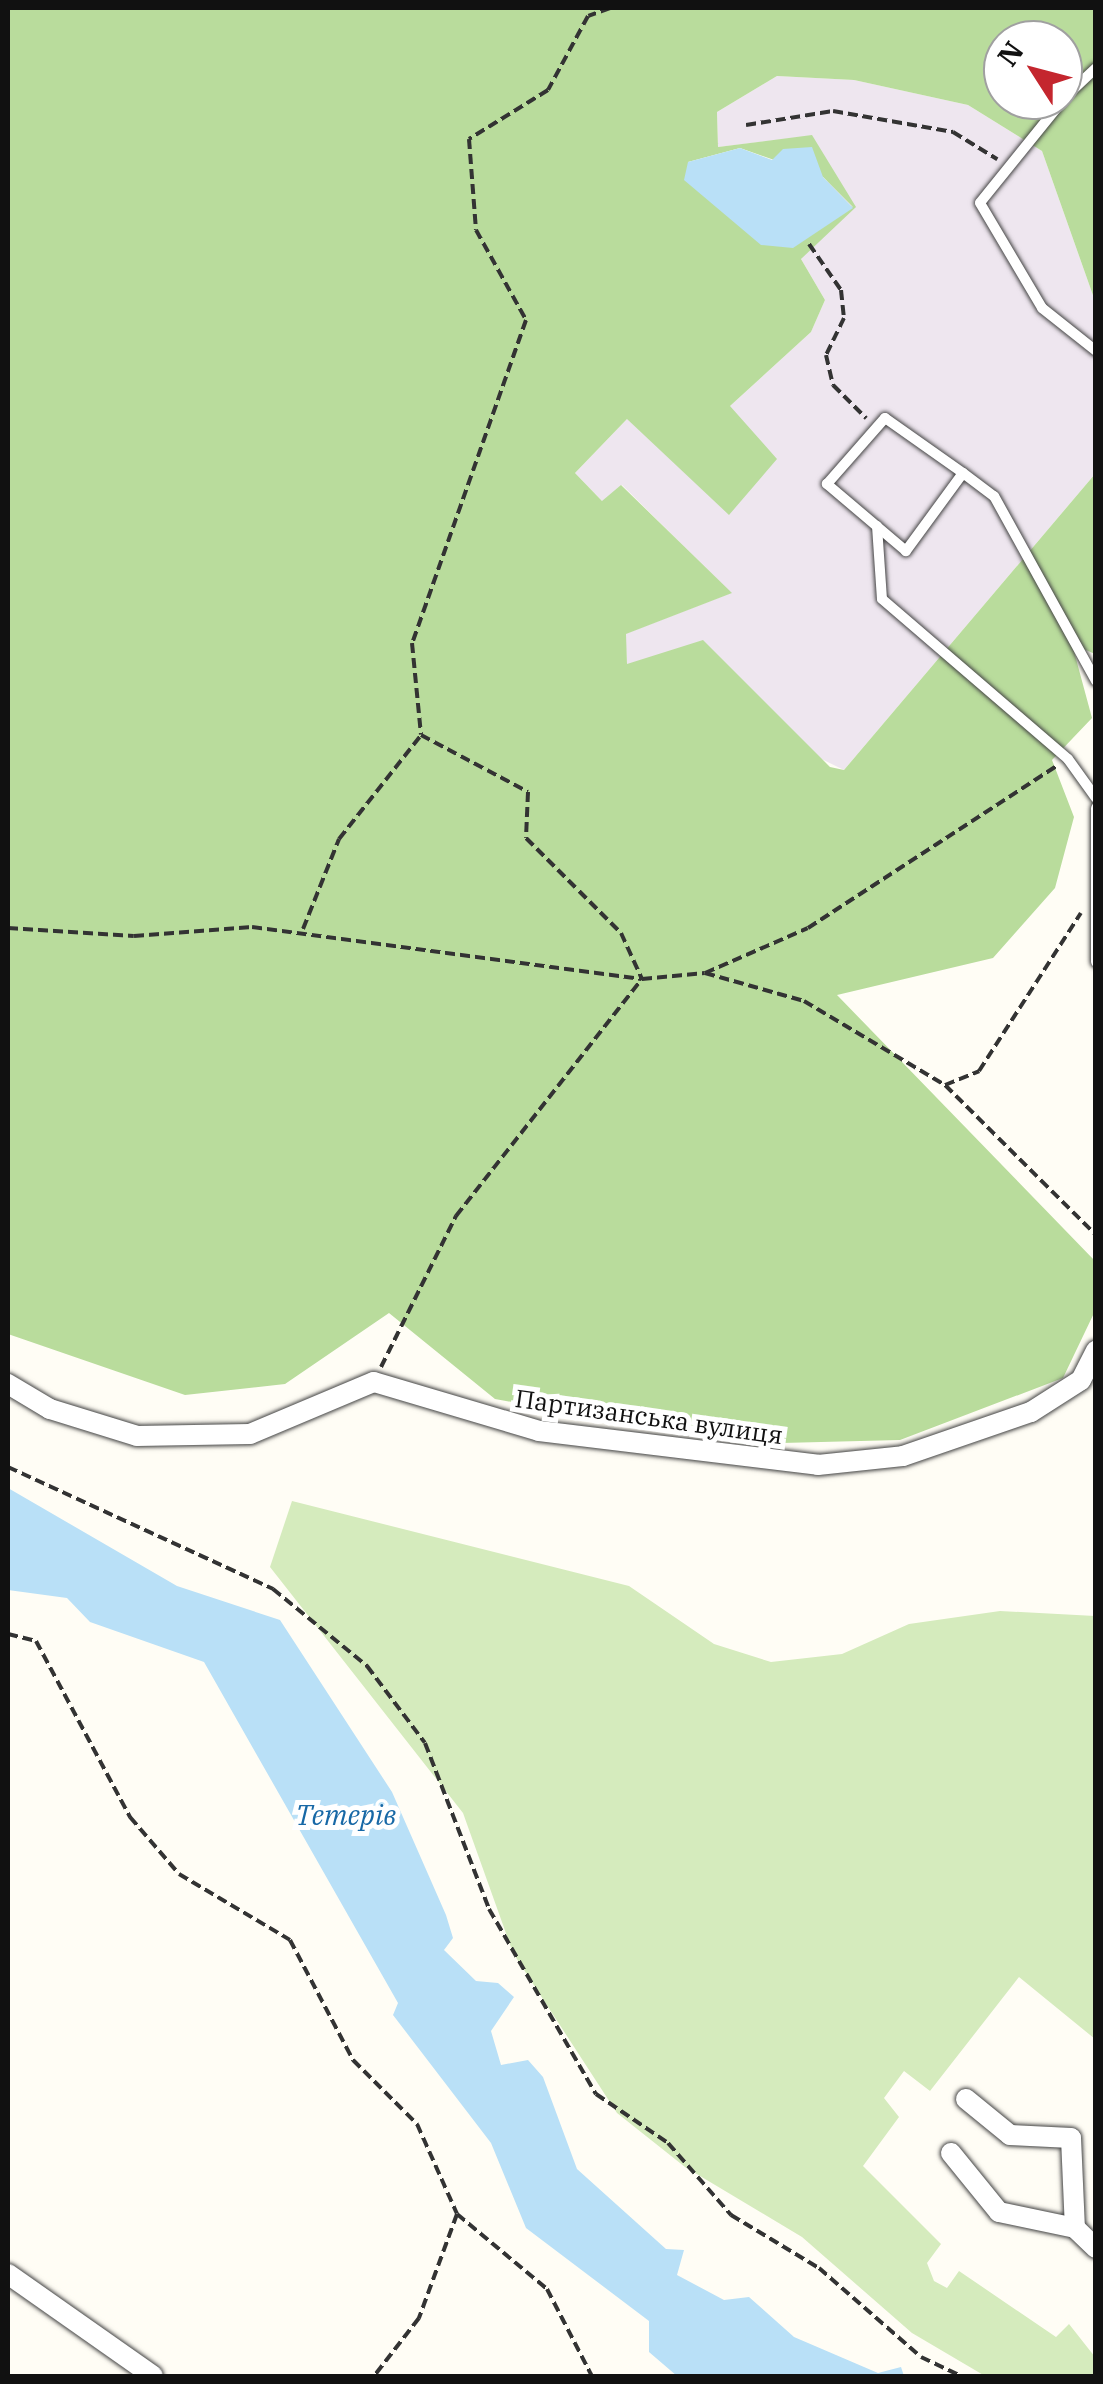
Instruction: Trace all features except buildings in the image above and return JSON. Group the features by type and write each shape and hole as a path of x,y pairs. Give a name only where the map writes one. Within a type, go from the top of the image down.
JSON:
{"street":[{"name":"Партизанська вулиця","path":"374,1382 539,1431 818,1465 903,1456 1031,1412 1080,1380 1096,1350"},
{"path":"8,1384 113,1430 186,1438 250,1434 374,1382"},
{"path":"966,2099 1010,2136 1071,2138 1075,2228"},
{"path":"952,2153 999,2212 1075,2228 1096,2248"},
{"path":"8,2274 153,2376"}],"lane":[{"path":"1045,120 1006,164 980,204 1042,308 1096,351"},
{"path":"963,474 906,550 827,484 885,418 994,496 1022,538 1096,681"},
{"path":"877,526 882,599 1068,759 1096,798"},
{"path":"1096,808 1090,900 1096,962"}],"path":[{"path":"302,931 339,839 421,734 412,643 526,320 476,230 469,140 548,90 588,16 610,8"},
{"path":"746,125 833,110 953,132 1006,164"},
{"path":"809,244 841,290 844,318 826,354 833,385 876,428"},
{"path":"421,734 528,792 526,838 621,933 642,978"},
{"path":"8,928 134,936 302,931 642,978 705,973 808,928 1068,759"},
{"path":"945,1085 979,1071 1090,900"},
{"path":"705,973 804,1002 945,1085 1096,1236"},
{"path":"374,1382 456,1216 642,978"},
{"path":"8,1467 273,1589 366,1666 425,1743 489,1909 596,2094 668,2142 732,2215 819,2268 921,2358 961,2376"},
{"path":"8,1634 36,1641 130,1817 179,1874 290,1940 353,2060 417,2124 456,2214 548,2288 592,2376"},
{"path":"374,2376 419,2318 456,2214"}],"shaded area":[{"path":"777,76 854,80 968,105 983,114 983,120 992,120 1042,151 1095,301 1095,474 844,770 627,664 625,634 731,593 622,485 603,502 575,473 627,419 730,406 811,332 825,300 801,259 831,171 812,136 718,147 717,112"}],"green space":[{"path":"8,8 1095,8 1095,301 1042,151 992,120 1083,120 1083,20 983,20 983,114 968,105 854,80 777,76 717,112 718,147 812,135 856,207 801,259 825,300 811,332 730,406 777,459 729,515 627,419 575,473 602,501 621,485 732,593 626,634 627,664 703,640 830,767 844,770 1095,474 1095,654 1072,644 1092,718 1052,760 1074,817 1055,888 993,958 837,995 1095,1261 1095,1311 1063,1378 900,1440 743,1444 495,1399 389,1313 285,1384 185,1395 8,1334","holes":["740,148 823,177 853,207 688,162"]},
{"path":"292,1501 629,1586 714,1644 771,1662 842,1654 909,1624 1000,1611 1095,1616 1095,2039 1019,1977 930,2091 904,2071 884,2098 899,2117 863,2166 941,2244 927,2263 934,2281 947,2288 959,2271 1056,2337 1069,2324 1095,2357 1095,2376 985,2376 912,2333 802,2237 685,2167 617,2113 513,1953 463,1813 270,1567"}],"water":[{"path":"812,147 823,177 853,208 793,248 761,245 684,180 688,162 740,148 772,160 783,149"},
{"name":"Тетерів","path":"8,1488 177,1586 280,1620 392,1792 446,1915 453,1938 444,1950 476,1981 498,1983 514,1997 491,2031 501,2065 528,2060 543,2077 577,2169 666,2249 684,2250 677,2275 724,2300 749,2297 794,2337 878,2373 901,2367 904,2376 677,2376 649,2352 649,2321 526,2228 491,2143 393,2015 398,2003 204,1662 90,1622 67,1598 8,1590"}]}
